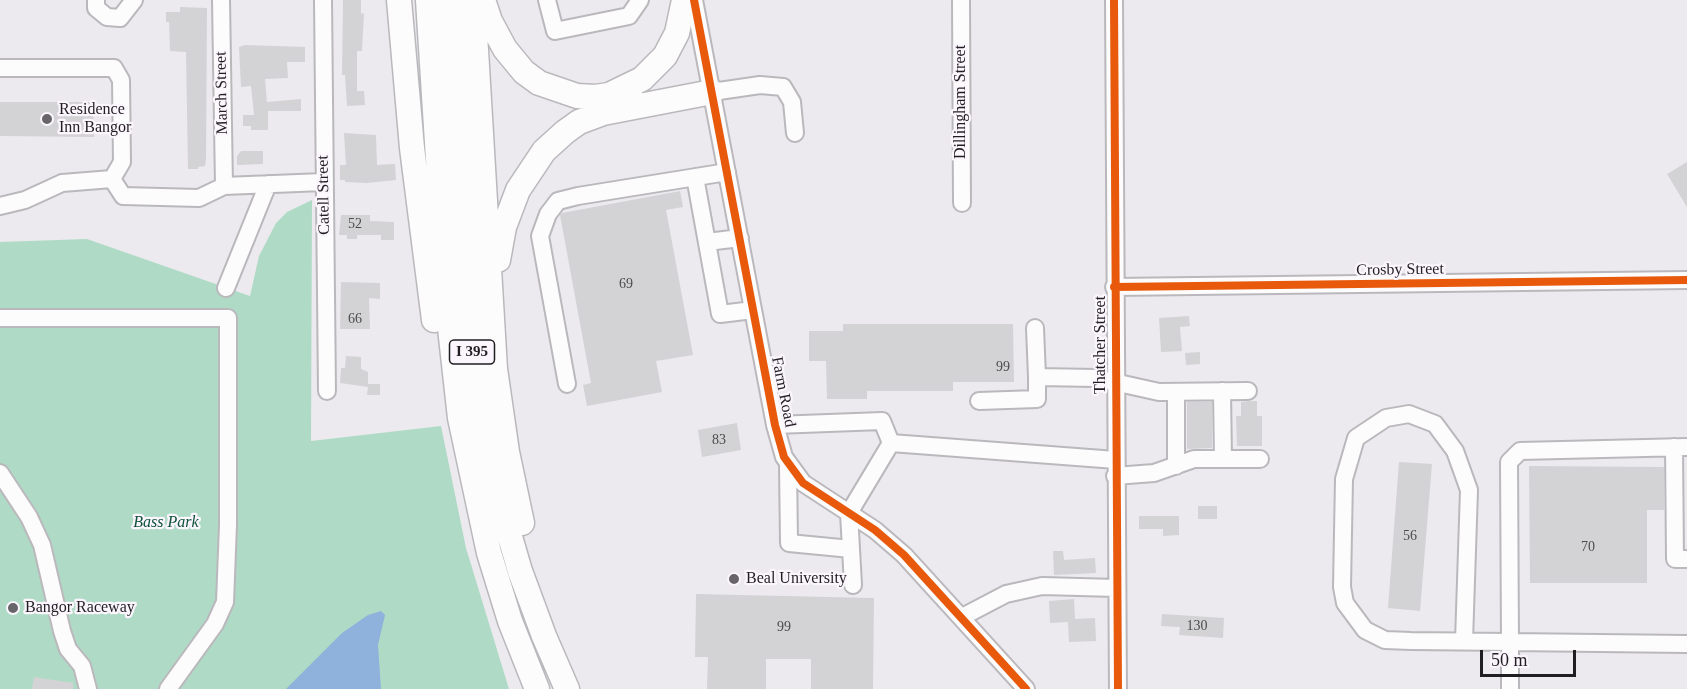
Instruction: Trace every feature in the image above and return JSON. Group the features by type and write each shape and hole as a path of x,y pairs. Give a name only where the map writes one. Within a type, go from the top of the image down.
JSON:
{"highway":[{"path":"399,0 412,148 434,320 460,452 483,532"},
{"name":"I 395","path":"428,0 453,371 464,441 483,532 510,621 537,689"},
{"name":"I 395","path":"449,0 467,296 481,417 501,506 520,572 544,636 569,689"},
{"path":"472,0 493,343 502,422 518,510 544,609 569,689"},
{"path":"483,0 490,21 505,49 531,78 567,94 603,96 677,86 695,86 712,92"},
{"path":"603,96 634,84 661,62 677,33 684,0"},
{"path":"493,343 496,272 504,227 518,190 544,151 565,132 594,116 712,92"}],"street":[{"path":"96,0 96,8 107,17 120,18 134,0"},
{"name":"March Street","path":"221,0 224,186"},
{"name":"Catell Street","path":"323,0 323,182 327,391"},
{"path":"547,0 555,32 629,16 640,0"},
{"name":"Farm Road","path":"694,0 775,425 788,465 803,483 894,545 1026,689"},
{"name":"Dillingham Street","path":"961,0 962,203"},
{"name":"Thatcher Street","path":"1114,0 1118,689"},
{"path":"0,68 114,68 121,80 122,162 112,179"},
{"path":"712,92 760,85 783,87 792,102 795,133"},
{"path":"567,384 540,236 548,214 558,201 578,196 727,172"},
{"path":"695,177 720,314 753,310"},
{"path":"112,179 123,196 199,198 224,186 323,182"},
{"path":"0,206 24,200 62,183 112,179"},
{"path":"226,288 268,184"},
{"path":"707,242 740,238"},
{"name":"Crosby Street","path":"1114,287 1687,280"},
{"path":"0,318 228,318 225,602 215,624 168,689"},
{"path":"979,400 1037,399 1035,328"},
{"path":"1037,377 1096,378 1151,391 1248,391"},
{"path":"1222,391 1223,459"},
{"path":"1176,392 1176,466"},
{"path":"1464,641 1469,490 1455,451 1435,424 1409,414 1386,418 1356,438 1344,479 1342,586 1345,603 1365,630 1385,640 1687,644"},
{"path":"775,425 882,421 891,443"},
{"path":"891,443 1154,473 1194,459 1260,459"},
{"path":"853,585 849,513 891,443"},
{"path":"1510,689 1509,462 1520,452 1681,447 1675,559 1687,559"},
{"path":"788,465 789,543 851,549"},
{"path":"0,472 29,517 42,545 62,631 68,649 82,666 88,689"},
{"path":"962,617 1006,594 1042,586 1116,588"}],"green space":[{"name":"Bass Park","path":"312,200 311,441 441,426 466,548 509,689 0,689 0,242 87,239 250,296 259,256 276,223 287,212"}],"water":[{"path":"381,611 385,615 378,645 381,689 286,689 342,633 368,615"}],"building":[{"path":"343,0 361,0 361,14 364,13 362,51 357,51 357,91 364,91 365,105 347,106 345,75 342,75"},
{"path":"180,7 207,8 206,159 205,166 198,167 198,169 188,169 186,52 170,51 169,22 166,22 166,12 180,12"},
{"path":"245,45 305,47 305,62 287,62 288,78 265,79 267,102 301,99 301,111 268,111 268,130 251,130 251,126 243,126 243,115 254,115 251,86 241,87 239,47"},
{"name":"Residence Inn Bangor","path":"0,102 93,102 94,137 0,136"},
{"path":"344,133 376,135 377,165 395,164 396,180 367,183 340,180 340,165 346,165"},
{"path":"241,151 263,151 263,164 237,165 237,156"},
{"path":"1687,162 1687,207 1667,174"},
{"path":"680,191 683,207 666,210 693,355 656,361 662,392 587,406 583,385 591,383 560,215"},
{"path":"341,215 370,215 370,221 394,222 394,240 381,240 381,235 357,235 357,239 347,239 347,235 339,235"},
{"path":"341,282 380,283 380,299 369,298 370,329 340,329"},
{"path":"1189,316 1190,326 1180,327 1182,351 1161,352 1159,318"},
{"path":"843,324 1013,324 1014,382 953,382 953,391 867,391 867,399 827,399 826,361 809,361 809,331 843,331"},
{"path":"1200,352 1200,364 1186,365 1185,353"},
{"path":"346,356 361,357 361,369 368,372 368,384 380,384 380,395 367,395 368,387 340,383 341,368 345,368"},
{"path":"1257,401 1257,416 1262,416 1262,446 1237,446 1236,416 1241,416 1241,402"},
{"path":"1187,402 1212,402 1212,448 1187,449"},
{"path":"737,423 741,450 702,457 698,430"},
{"path":"1399,462 1432,464 1420,611 1388,608"},
{"path":"1529,466 1664,467 1664,510 1647,510 1647,583 1530,583"},
{"path":"1198,506 1217,506 1217,519 1198,519"},
{"path":"1139,516 1179,516 1179,535 1163,536 1163,529 1139,529"},
{"path":"1053,551 1063,551 1064,560 1095,558 1096,573 1054,575"},
{"name":"Beal University","path":"696,594 874,598 873,689 811,689 811,659 766,659 766,689 707,689 708,657 695,657"},
{"path":"1074,599 1075,619 1095,618 1096,641 1069,642 1068,622 1050,623 1049,601"},
{"path":"1162,614 1224,618 1223,638 1179,635 1180,627 1161,626"},
{"path":"34,677 73,683 73,689 32,689"}],"cycle path":[{"path":"694,0 775,425 784,457 803,483 875,530 904,555 1026,689"},
{"path":"1114,0 1118,689"},
{"path":"1114,287 1687,280"}],"place":[{"name":"Residence Inn Bangor","path":"47,119"},
{"name":"Beal University","path":"734,579"},
{"name":"Bangor Raceway","path":"13,608"}]}
